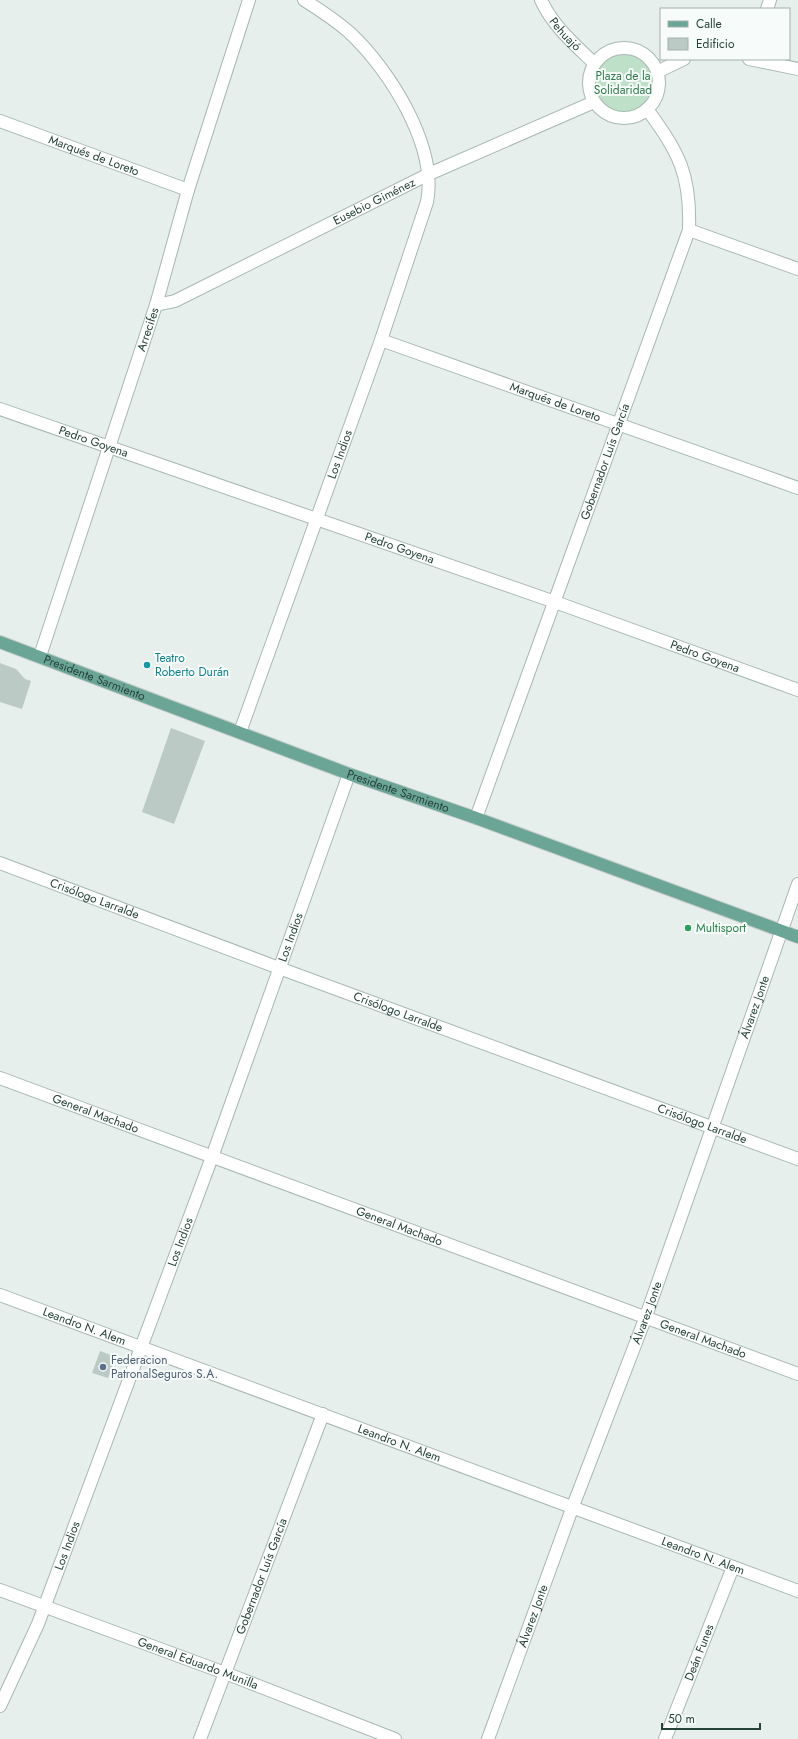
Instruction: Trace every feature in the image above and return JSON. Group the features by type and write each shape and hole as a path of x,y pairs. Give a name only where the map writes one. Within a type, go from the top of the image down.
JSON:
{"main road":[{"name":"Presidente Sarmiento","path":"0,642 349,774 476,818 798,937"}],"street":[{"name":"Arrecifes","path":"40,656 156,305 188,190 249,0"},
{"name":"Los Indios","path":"240,732 381,340 428,202 430,188 425,156 409,115 384,74 368,52 349,32 327,14 304,0"},
{"name":"Pehuajó","path":"541,0 550,18 594,63"},
{"path":"623,48 634,49 644,54 652,62 657,72 658,92 654,101 647,109 637,115 626,118 614,116 603,111 594,102 590,93 588,83 590,72 594,63 602,55 612,50 623,48"},
{"path":"657,72 682,60"},
{"path":"754,60 798,69"},
{"name":"Eusebio Giménez","path":"156,305 175,301 429,174 594,102"},
{"name":"Gobernador Luís García","path":"476,818 556,602 618,424 689,230 690,208 684,171 676,152 647,109"},
{"name":"Marqués de Loreto","path":"0,121 188,190"},
{"path":"689,230 798,269"},
{"name":"Marqués de Loreto","path":"381,340 798,488"},
{"name":"Pedro Goyena","path":"0,409 556,602 798,690"},
{"name":"Los Indios","path":"0,1706 44,1607 212,1157 349,774"},
{"name":"Crisólogo Larralde","path":"0,863 279,968 798,1158"},
{"name":"Álvarez Jonte","path":"488,1739 573,1506 645,1319 798,884"},
{"name":"General Machado","path":"0,1078 645,1319 798,1374"},
{"name":"Leandro N. Alem","path":"0,1295 573,1506 798,1591"},
{"name":"Gobernador Luís García","path":"200,1739 323,1414"},
{"name":"Deán Funes","path":"665,1739 733,1567"},
{"name":"General Eduardo Munilla","path":"0,1590 224,1673 395,1739"}],"green space":[{"name":"Plaza de la Solidaridad","path":"623,51 641,57 649,65 655,83 649,101 641,109 623,115 605,109 597,101 591,83 597,65 605,57"}],"building":[{"path":"0,663 16,669 25,679 31,681 22,709 0,702"},
{"path":"171,728 205,741 174,824 142,812"},
{"name":"Federacion PatronalSeguros S.A.","path":"100,1351 111,1355 114,1361 108,1378 92,1373"}],"place":[{"name":"Teatro Roberto Durán","path":"147,665"},
{"name":"Multisport","path":"688,928"},
{"name":"Federacion PatronalSeguros S.A.","path":"103,1367"}]}
